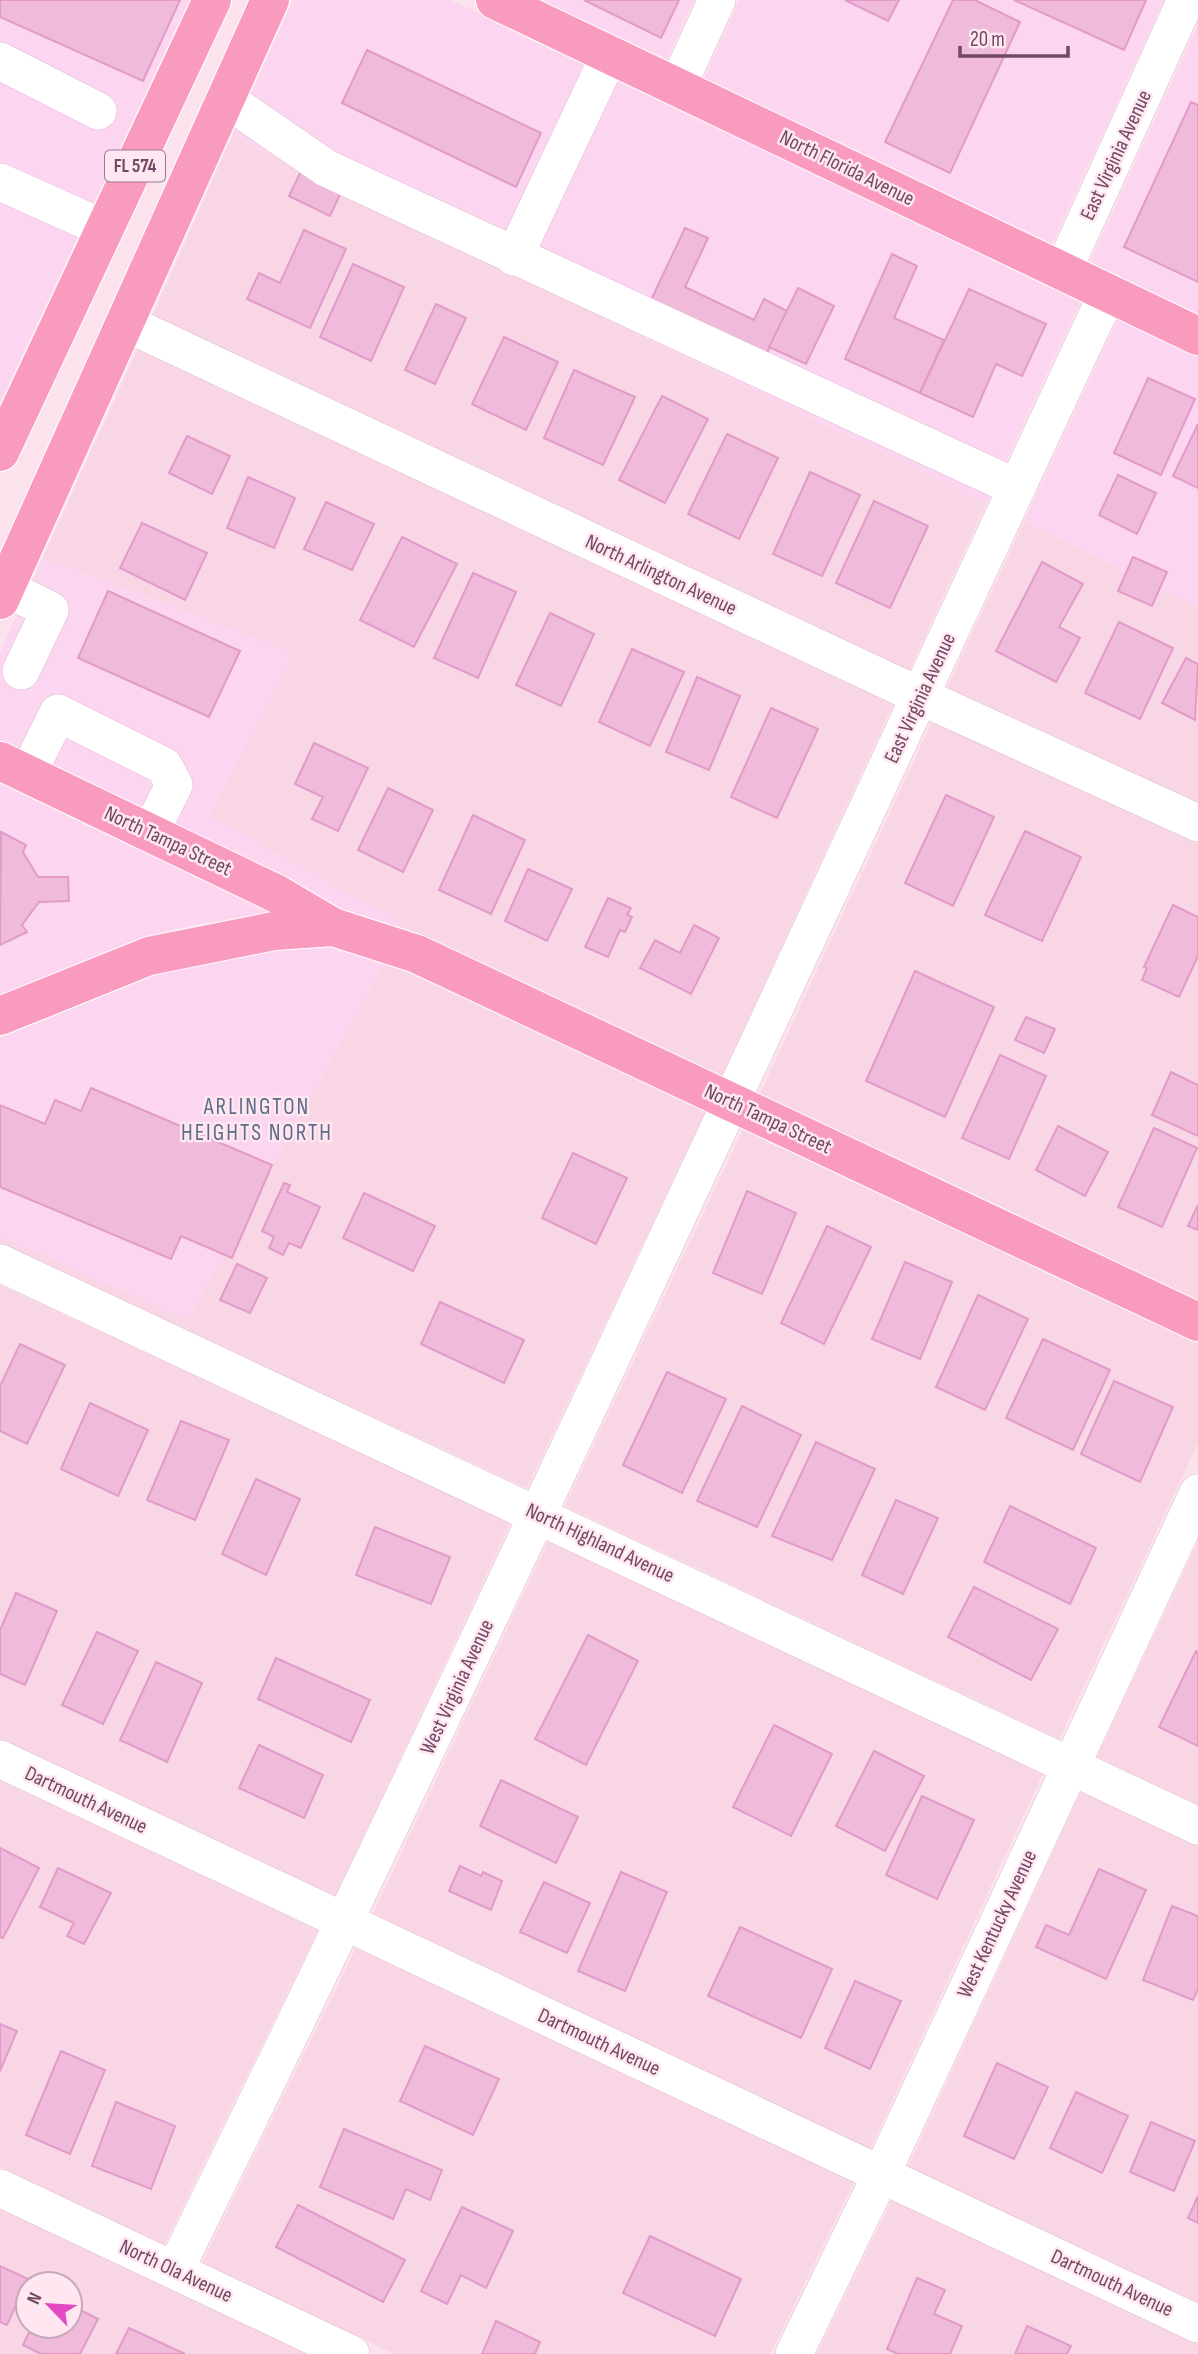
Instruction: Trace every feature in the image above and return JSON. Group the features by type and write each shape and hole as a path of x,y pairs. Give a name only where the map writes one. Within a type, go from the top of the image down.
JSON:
{"main road":[{"name":"FL 574","path":"0,452 212,0"},
{"name":"FL 574","path":"3,594 270,0"},
{"name":"North Florida Avenue","path":"495,0 678,85 1062,273 1198,336"},
{"name":"North Tampa Street","path":"14,768 277,894 334,927 417,954 1198,1322"},
{"name":"North Tampa Street","path":"0,1016 149,956 183,947 274,931 334,927"}],"street":[{"path":"678,85 717,0"},
{"name":"East Virginia Avenue","path":"1062,273 1186,0"},
{"path":"514,257 610,54"},
{"path":"0,61 98,111"},
{"path":"227,100 326,168 1017,488"},
{"path":"0,182 105,229"},
{"name":"East Virginia Avenue","path":"733,1102 1107,294"},
{"name":"North Arlington Avenue","path":"126,323 920,696 1198,823"},
{"path":"3,594 50,610 10,665 58,713 164,765 174,785 150,833"},
{"path":"14,768 58,713"},
{"name":"West Virginia Avenue","path":"175,2270 346,1922 733,1102"},
{"name":"North Highland Avenue","path":"0,1263 1198,1826"},
{"name":"West Kentucky Avenue","path":"794,2354 881,2175 1198,1493"},
{"name":"Dartmouth Avenue","path":"0,1759 1198,2324"},
{"name":"North Ola Avenue","path":"0,2188 175,2270 338,2351"}],"shaded area":[{"path":"0,0 189,0 0,402"},
{"path":"293,0 450,0 670,102 1080,302 986,504 232,136"},
{"path":"539,0 694,0 667,59"},
{"path":"740,0 1164,0 1051,246 704,78"},
{"path":"1198,25 1198,315 1089,265"},
{"path":"232,136 986,504 909,671 153,315"},
{"path":"1118,319 1198,357 1198,607 1024,522"},
{"path":"138,349 893,704 722,1076 403,929 405,925 210,816 293,653 43,557"},
{"path":"1024,522 1198,607 1198,802 947,688"},
{"path":"43,557 294,653 210,816 405,925 403,929 341,910 261,865 0,741 0,652"},
{"path":"932,722 1198,843 1198,1301 760,1094"},
{"path":"0,782 270,912 177,928 139,939 0,995"},
{"path":"307,946 329,946 342,953 345,949 385,962 188,1320 0,1236 0,1038 158,974 232,957"},
{"path":"385,962 706,1110 527,1488 0,1244 0,1236 188,1320"},
{"path":"744,1128 1198,1342 1198,1443 1059,1739 565,1506"},
{"path":"0,1285 511,1522 335,1897 0,1739"},
{"path":"549,1540 1043,1773 870,2149 373,1914"},
{"path":"1198,1542 1198,1805 1097,1757"},
{"path":"0,1780 318,1930 164,2245 0,2167"},
{"path":"1081,1791 1198,1846 1198,2303 908,2167"},
{"path":"356,1948 854,2182 770,2354 395,2354 202,2263"},
{"path":"892,2200 1198,2344 1198,2354 817,2354"},
{"path":"0,2208 308,2354 0,2354"}],"building":[{"path":"0,0 180,0 143,81 0,17"},
{"path":"584,0 679,0 661,38"},
{"path":"845,0 899,0 888,21"},
{"path":"953,0 975,0 1020,22 950,173 885,142"},
{"path":"1014,0 1146,0 1124,50"},
{"path":"367,50 541,133 516,187 342,103"},
{"path":"1191,102 1198,105 1198,282 1124,247"},
{"path":"304,165 345,184 330,216 289,196"},
{"path":"685,228 708,238 685,287 754,320 764,299 787,311 766,355 651,300"},
{"path":"304,230 346,249 310,328 247,299 259,273 280,283"},
{"path":"892,254 917,266 894,318 944,340 920,393 845,359"},
{"path":"353,264 404,287 371,361 320,337"},
{"path":"798,288 834,306 806,364 769,347"},
{"path":"969,289 1046,324 1022,376 996,364 973,417 920,393"},
{"path":"436,304 466,318 435,384 405,370"},
{"path":"504,337 558,362 526,430 472,404"},
{"path":"574,370 635,397 603,465 544,438"},
{"path":"1148,378 1195,399 1161,475 1114,453"},
{"path":"662,396 708,419 665,503 619,480"},
{"path":"1198,424 1198,488 1173,476"},
{"path":"727,434 778,458 739,539 688,514"},
{"path":"187,436 230,456 212,494 169,473"},
{"path":"810,472 860,495 822,576 773,554"},
{"path":"1118,475 1156,493 1137,534 1099,515"},
{"path":"248,477 295,498 274,548 227,528"},
{"path":"874,501 928,526 890,608 836,583"},
{"path":"326,502 374,524 352,570 304,549"},
{"path":"142,523 207,553 185,600 120,568"},
{"path":"402,537 457,564 414,647 360,620"},
{"path":"1133,557 1167,572 1152,606 1118,591"},
{"path":"1042,562 1083,584 1059,627 1080,638 1056,682 996,651"},
{"path":"473,573 516,592 478,678 434,658"},
{"path":"108,591 240,651 209,717 78,658"},
{"path":"550,613 594,634 561,706 516,685"},
{"path":"1119,622 1173,648 1140,719 1085,693"},
{"path":"632,649 684,672 650,746 599,722"},
{"path":"1186,658 1198,664 1195,720 1162,703"},
{"path":"697,677 740,696 709,770 666,752"},
{"path":"771,708 818,729 777,818 731,797"},
{"path":"314,743 368,768 338,831 312,819 323,797 295,784"},
{"path":"388,788 433,810 403,872 358,850"},
{"path":"946,795 994,817 953,906 905,883"},
{"path":"473,815 525,840 491,914 439,890"},
{"path":"1025,831 1081,857 1042,941 985,915"},
{"path":"1,832 26,845 23,852 38,877 68,877 69,901 39,902 22,925 27,932 0,945"},
{"path":"528,869 572,889 547,941 505,921"},
{"path":"608,898 631,908 627,915 632,917 625,932 620,930 608,957 585,947"},
{"path":"1173,905 1198,917 1198,956 1179,997 1142,980 1147,968 1144,967"},
{"path":"694,925 719,938 691,994 640,968 655,940 680,953"},
{"path":"915,971 994,1007 945,1117 866,1081"},
{"path":"1026,1017 1055,1029 1044,1053 1015,1040"},
{"path":"1000,1055 1046,1076 1009,1159 962,1138"},
{"path":"1171,1072 1198,1085 1198,1136 1152,1115"},
{"path":"91,1088 272,1165 232,1258 181,1236 171,1259 0,1187 0,1105 45,1124 55,1100 81,1111"},
{"path":"1058,1126 1108,1152 1085,1196 1036,1170"},
{"path":"1154,1128 1197,1148 1162,1227 1118,1207"},
{"path":"573,1153 627,1178 596,1244 542,1218"},
{"path":"284,1183 290,1185 287,1192 320,1207 301,1248 289,1243 283,1255 269,1248 274,1237 262,1231"},
{"path":"747,1191 796,1213 762,1294 713,1273"},
{"path":"364,1193 435,1226 413,1271 343,1238"},
{"path":"1198,1205 1198,1230 1188,1226"},
{"path":"827,1226 871,1247 824,1344 781,1323"},
{"path":"905,1262 952,1282 920,1359 872,1339"},
{"path":"237,1264 267,1278 250,1313 220,1300"},
{"path":"978,1295 1028,1319 985,1410 936,1387"},
{"path":"440,1302 524,1340 504,1383 421,1344"},
{"path":"1043,1339 1110,1370 1073,1450 1006,1418"},
{"path":"20,1344 65,1365 27,1444 0,1431 0,1386"},
{"path":"667,1372 726,1399 682,1493 623,1465"},
{"path":"1114,1381 1173,1407 1140,1482 1081,1454"},
{"path":"90,1403 148,1430 118,1496 61,1469"},
{"path":"742,1406 801,1435 757,1527 697,1501"},
{"path":"181,1421 229,1440 195,1520 147,1500"},
{"path":"816,1442 875,1469 832,1560 772,1536"},
{"path":"256,1479 300,1499 266,1575 222,1554"},
{"path":"896,1500 938,1518 903,1594 862,1575"},
{"path":"1010,1506 1096,1548 1070,1604 984,1562"},
{"path":"375,1527 450,1557 431,1604 356,1575"},
{"path":"974,1587 1058,1629 1031,1680 948,1637"},
{"path":"16,1593 57,1611 25,1685 0,1674 0,1630"},
{"path":"97,1632 138,1651 103,1724 62,1705"},
{"path":"588,1635 638,1661 586,1765 535,1739"},
{"path":"1196,1651 1198,1652 1198,1746 1159,1727"},
{"path":"276,1658 370,1700 351,1742 258,1699"},
{"path":"156,1662 202,1683 167,1762 120,1740"},
{"path":"774,1725 832,1754 791,1836 733,1807"},
{"path":"259,1745 323,1775 304,1818 239,1788"},
{"path":"874,1751 924,1776 885,1851 836,1826"},
{"path":"501,1780 578,1817 556,1863 480,1826"},
{"path":"922,1796 974,1820 937,1899 886,1875"},
{"path":"0,1848 39,1868 3,1938 0,1937"},
{"path":"460,1866 481,1876 483,1872 502,1881 491,1910 449,1891"},
{"path":"58,1868 111,1893 84,1944 67,1936 74,1923 40,1907"},
{"path":"1099,1869 1146,1890 1106,1979 1036,1947 1046,1925 1069,1935"},
{"path":"621,1872 667,1892 625,1991 578,1971"},
{"path":"544,1882 590,1903 567,1953 520,1932"},
{"path":"1172,1906 1198,1916 1198,1989 1193,2000 1143,1980"},
{"path":"740,1927 832,1969 801,2038 708,1996"},
{"path":"855,1981 901,2001 870,2069 825,2048"},
{"path":"0,2024 17,2031 0,2071"},
{"path":"425,2046 499,2079 473,2135 400,2101"},
{"path":"61,2051 105,2070 70,2154 26,2135"},
{"path":"997,2063 1048,2087 1014,2159 964,2136"},
{"path":"1076,2092 1128,2116 1102,2173 1050,2148"},
{"path":"116,2102 175,2126 151,2189 92,2166"},
{"path":"1151,2122 1195,2141 1174,2191 1130,2172"},
{"path":"344,2129 442,2170 430,2200 406,2189 393,2219 320,2187"},
{"path":"1198,2196 1198,2223 1188,2218"},
{"path":"298,2205 405,2260 383,2302 276,2247"},
{"path":"462,2207 513,2231 486,2288 461,2275 447,2304 421,2291"},
{"path":"650,2236 741,2279 715,2336 623,2293"},
{"path":"0,2266 14,2272 14,2310 7,2325 0,2322"},
{"path":"917,2278 945,2290 934,2314 962,2326 950,2354 898,2354 887,2349"},
{"path":"84,2312 98,2319 80,2354 41,2354 23,2345 25,2340 84,2340"},
{"path":"496,2321 540,2342 535,2354 482,2354"},
{"path":"1027,2326 1071,2346 1067,2354 1015,2354"},
{"path":"129,2328 185,2354 116,2354"}],"district":[{"name":"ARLINGTON HEIGHTS NORTH","path":"257,1120"}]}
